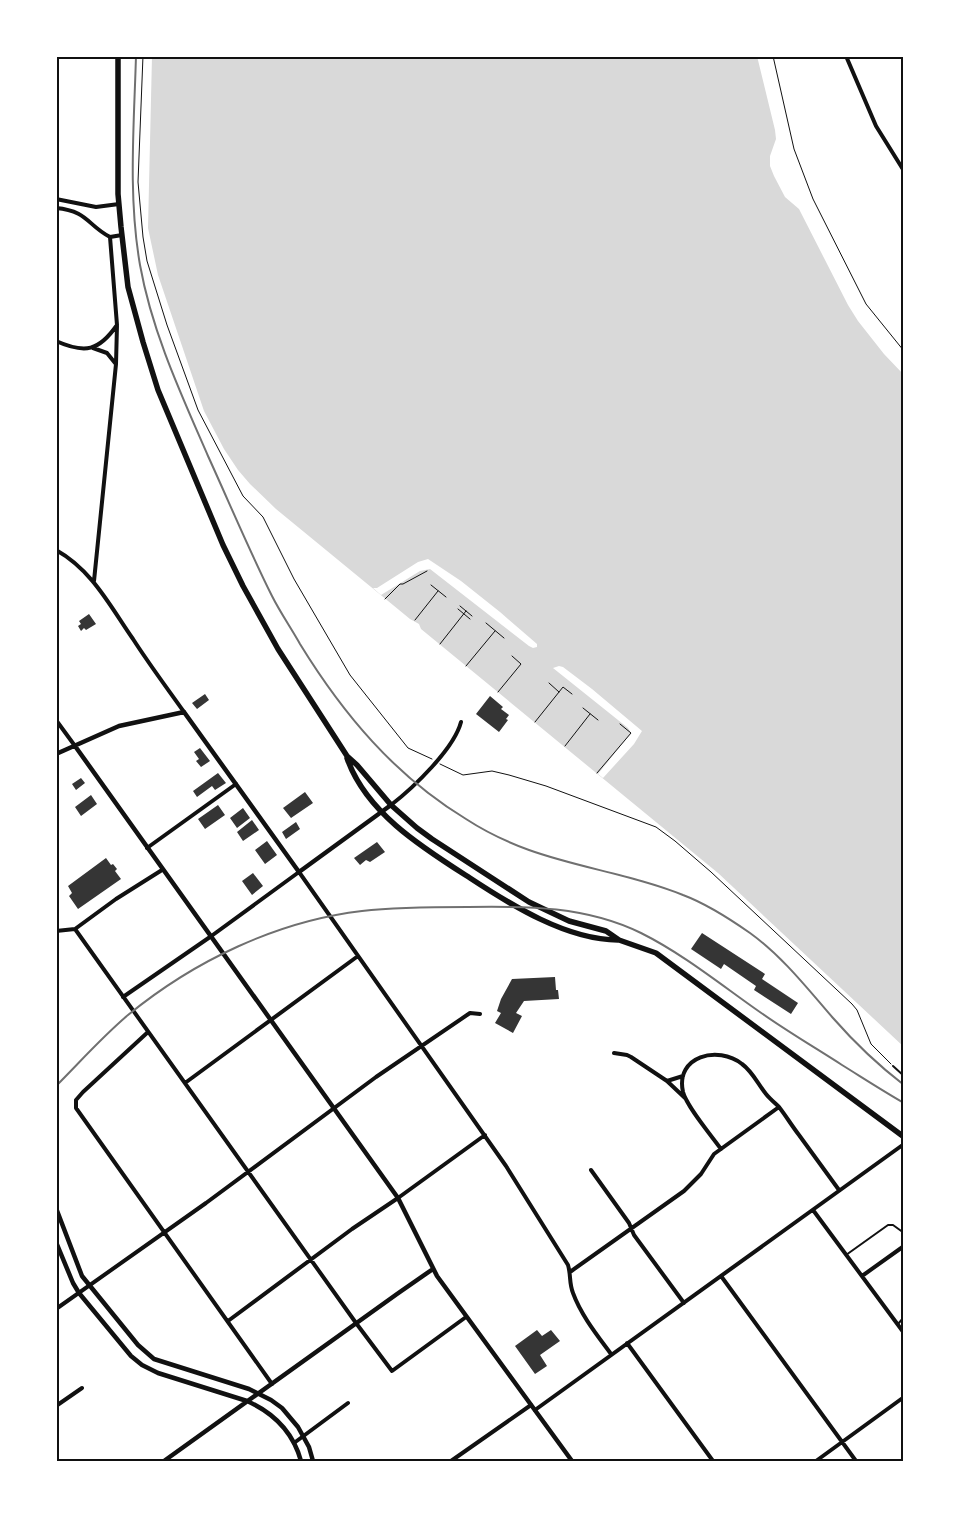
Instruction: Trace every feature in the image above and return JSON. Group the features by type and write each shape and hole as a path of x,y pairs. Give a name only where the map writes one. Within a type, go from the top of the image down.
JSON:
{"main road":[{"path":"118,56 119,204 128,286 153,374 223,545 270,634 347,756 356,777 382,811 400,828 428,850 507,902 553,924 605,940 619,940"},
{"path":"347,756 391,805 432,839 529,902 570,920 606,931 619,940 656,953 904,1137"}],"street":[{"path":"846,56 876,126 904,171"},
{"path":"56,199 96,207 119,204"},
{"path":"77,212 80,204"},
{"path":"56,208 77,212 102,233 110,237 122,235"},
{"path":"94,581 116,364 118,325 110,237"},
{"path":"93,348 107,338 118,325"},
{"path":"56,341 76,349 93,348 107,353 116,364"},
{"path":"56,550 67,556 94,581 133,640 506,1166 568,1265 570,1283 581,1310 610,1354"},
{"path":"56,754 119,726 184,712"},
{"path":"56,720 398,1198 433,1270 572,1461"},
{"path":"125,999 391,805 416,784 444,751 458,733 461,722"},
{"path":"147,848 236,784"},
{"path":"56,973 56,930 75,929 116,899 162,870"},
{"path":"75,929 392,1371 466,1317"},
{"path":"186,1083 358,956"},
{"path":"56,1309 248,1172 333,1108 470,1012 480,1014"},
{"path":"148,1032 83,1092 75,1103 80,1114 272,1384"},
{"path":"614,1053 628,1055 666,1081 685,1098 721,1149"},
{"path":"685,1098 682,1085 683,1076 689,1065 706,1055 725,1055 734,1058 743,1064 779,1107 839,1190"},
{"path":"666,1081 683,1076"},
{"path":"570,1272 684,1192 701,1174 714,1154 779,1107"},
{"path":"228,1321 485,1136"},
{"path":"535,1410 610,1354 684,1303 904,1144"},
{"path":"591,1170 684,1303"},
{"path":"56,1208 77,1264 89,1286 149,1356 259,1393 282,1408 298,1427 313,1461"},
{"path":"813,1210 904,1333"},
{"path":"56,1242 79,1293 131,1356 142,1365 158,1373 247,1401 269,1412 280,1422 294,1442 301,1461"},
{"path":"862,1276 904,1246"},
{"path":"164,1461 433,1270"},
{"path":"720,1276 856,1461"},
{"path":"627,1343 713,1461"},
{"path":"56,1406 82,1388"},
{"path":"816,1461 904,1397"},
{"path":"294,1442 348,1404"},
{"path":"450,1461 531,1405"}],"lane":[{"path":"892,1066 904,1076"},
{"path":"846,1255 888,1225 894,1225 904,1233"},
{"path":"898,1324 904,1317"}],"path":[{"path":"143,56 138,182 143,237 167,325 198,410 243,496 263,517 294,579 350,675 408,748"},
{"path":"773,56 794,149 813,199 866,304 904,351"},
{"path":"385,599 400,584 404,584 427,571"},
{"path":"431,585 446,597"},
{"path":"414,620 438,591"},
{"path":"460,606 472,616"},
{"path":"458,609 470,619"},
{"path":"440,644 466,611"},
{"path":"486,623 504,638"},
{"path":"466,666 495,630"},
{"path":"498,692 521,664 512,656"},
{"path":"549,683 560,692"},
{"path":"535,722 563,687 572,694"},
{"path":"583,708 598,720"},
{"path":"565,746 590,714"},
{"path":"597,773 631,733 620,724"},
{"path":"473,774 492,770 546,786 641,820 665,833 711,872 852,1004 857,1010 871,1044 892,1066"}],"shaded area":[{"path":"152,56 761,56 779,137 772,164 786,195 804,210 862,321 904,369 904,1047 718,873 421,629 419,624 410,619 276,509 238,470 224,449 204,411 158,275 148,228"}],"pier":[{"path":"757,56 763,56 781,136 775,166 788,193 806,209 864,319 904,365 904,375 884,354 858,321 799,209 785,197 774,176 770,166 770,156 776,139 775,130"},
{"path":"428,559 461,581 500,612 537,644 537,647 529,646 430,569 420,571 381,595 373,588 377,588 418,562"},
{"path":"559,666 592,689 642,731 634,744 603,778 598,774 631,733 628,728 553,668"}],"building":[{"path":"89,614 96,624 81,631 78,626 81,624 79,621"},
{"path":"205,694 209,700 197,709 192,703"},
{"path":"490,696 509,715 506,719 508,720 499,732 476,714"},
{"path":"200,748 210,761 201,767 196,761 199,759 194,752"},
{"path":"218,773 226,783 215,790 212,786 197,797 193,791"},
{"path":"81,778 85,783 76,790 72,784"},
{"path":"305,792 313,803 291,818 283,808"},
{"path":"91,795 97,804 81,816 75,807"},
{"path":"218,805 225,815 205,829 198,819"},
{"path":"243,808 250,818 237,828 230,818"},
{"path":"252,820 259,830 243,841 237,832"},
{"path":"296,822 300,829 286,839 282,832"},
{"path":"267,841 277,855 265,864 255,850"},
{"path":"377,842 385,852 370,862 366,860 360,865 354,858"},
{"path":"106,858 117,869 115,871 121,879 78,909 69,896 72,893 68,886"},
{"path":"253,873 263,886 252,895 242,881"},
{"path":"702,933 765,974 762,979 798,1003 791,1014 754,990 756,986 724,964 721,969 691,949"},
{"path":"555,977 559,999 524,1001 516,1013 522,1016 513,1033 495,1023 501,1013 497,1011 501,999 512,979"},
{"path":"537,1330 542,1336 551,1330 560,1341 540,1355 547,1366 535,1374 515,1346"}],"railway":[{"path":"136,56 133,161 134,213 140,265 152,314 168,362 264,579 275,602 300,644 334,695 372,742 416,783 440,802 481,828 529,850 664,888 692,899 726,917 762,942 804,984 849,1036 904,1085"},
{"path":"56,1086 118,1023 154,995 180,977 209,961 238,946 268,934 330,916 362,911 415,908 513,907 556,909 599,917 620,924 657,941 789,1031 904,1103"}]}
